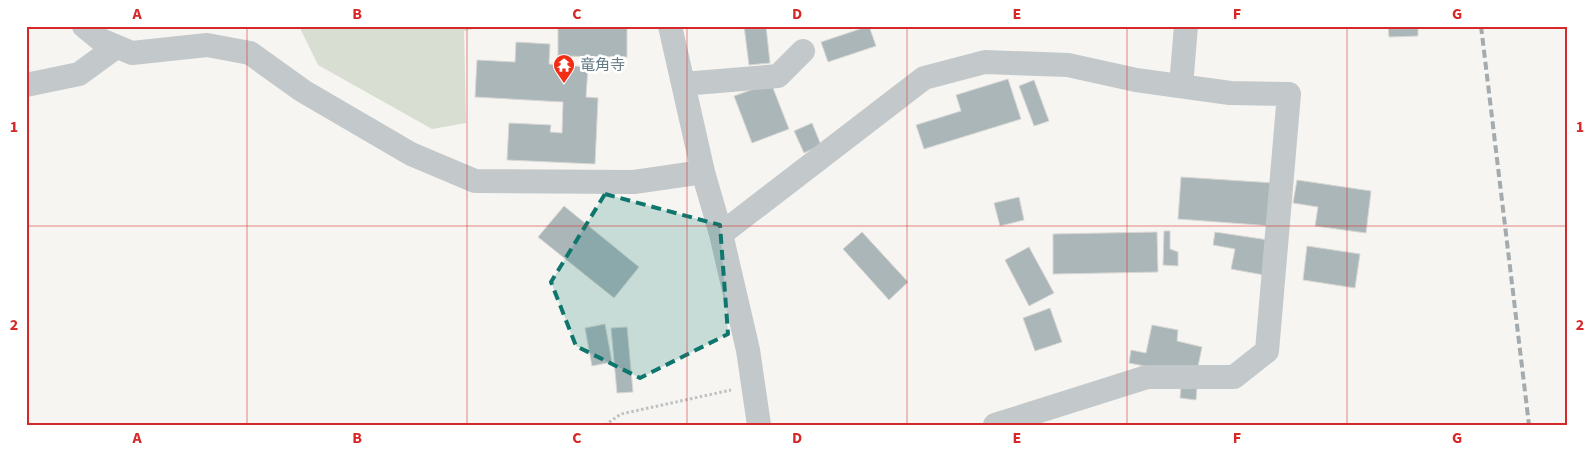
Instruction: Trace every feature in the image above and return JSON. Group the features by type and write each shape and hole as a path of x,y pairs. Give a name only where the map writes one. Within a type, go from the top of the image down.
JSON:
{"street":[{"path":"84,26 101,40 132,54 207,45 250,54 303,91 411,154 475,181 634,182 703,172"},
{"path":"670,26 703,172 721,234 748,350 759,425"},
{"path":"1182,86 1186,26"},
{"path":"26,85 79,74 116,47"},
{"path":"683,84 778,76 803,51"},
{"path":"721,234 924,78 985,62 1068,65 1136,80 1230,93 1289,94 1267,351 1234,377 1147,377 995,425"}],"path":[{"path":"605,425 621,414 753,386"}],"highlighted area":[{"path":"605,194 720,225 728,334 640,378 576,346 551,282"}],"shaded area":[{"path":"299,26 488,26 464,31 466,123 432,129 318,65"}],"building":[{"path":"558,26 627,26 627,57 558,56"},
{"path":"744,26 766,26 770,63 749,65"},
{"path":"869,26 876,46 828,62 821,42"},
{"path":"1388,26 1418,26 1418,36 1389,37"},
{"path":"516,42 550,44 549,64 588,67 586,97 598,98 595,164 507,160 509,123 551,125 550,132 562,133 563,102 475,97 477,60 515,62"},
{"path":"1008,79 1021,119 924,149 916,125 961,111 956,95"},
{"path":"1034,80 1049,121 1034,126 1019,86"},
{"path":"771,83 789,129 752,143 734,96"},
{"path":"812,123 821,145 804,153 794,131"},
{"path":"1181,177 1274,183 1272,226 1178,219"},
{"path":"1297,180 1371,191 1366,233 1315,226 1318,207 1293,203"},
{"path":"1019,197 1024,220 1000,226 994,203"},
{"path":"564,206 639,267 614,298 538,237"},
{"path":"1164,231 1170,231 1170,249 1178,252 1178,266 1163,265"},
{"path":"862,232 908,282 889,300 843,249"},
{"path":"1157,232 1158,272 1053,274 1053,234"},
{"path":"1215,232 1275,241 1269,276 1231,269 1235,249 1213,245"},
{"path":"1307,246 1360,254 1355,288 1303,280"},
{"path":"1029,247 1054,293 1029,306 1005,260"},
{"path":"1050,308 1062,342 1035,351 1023,318"},
{"path":"605,324 612,362 592,366 585,328"},
{"path":"1152,325 1178,330 1177,341 1202,347 1196,376 1129,363 1131,350 1146,353"},
{"path":"627,327 633,392 617,393 611,328"},
{"path":"1181,387 1197,388 1196,400 1180,398"}],"railway":[{"path":"1481,26 1529,425"}],"place":[{"name":"竜角寺","path":"564,84"}]}
